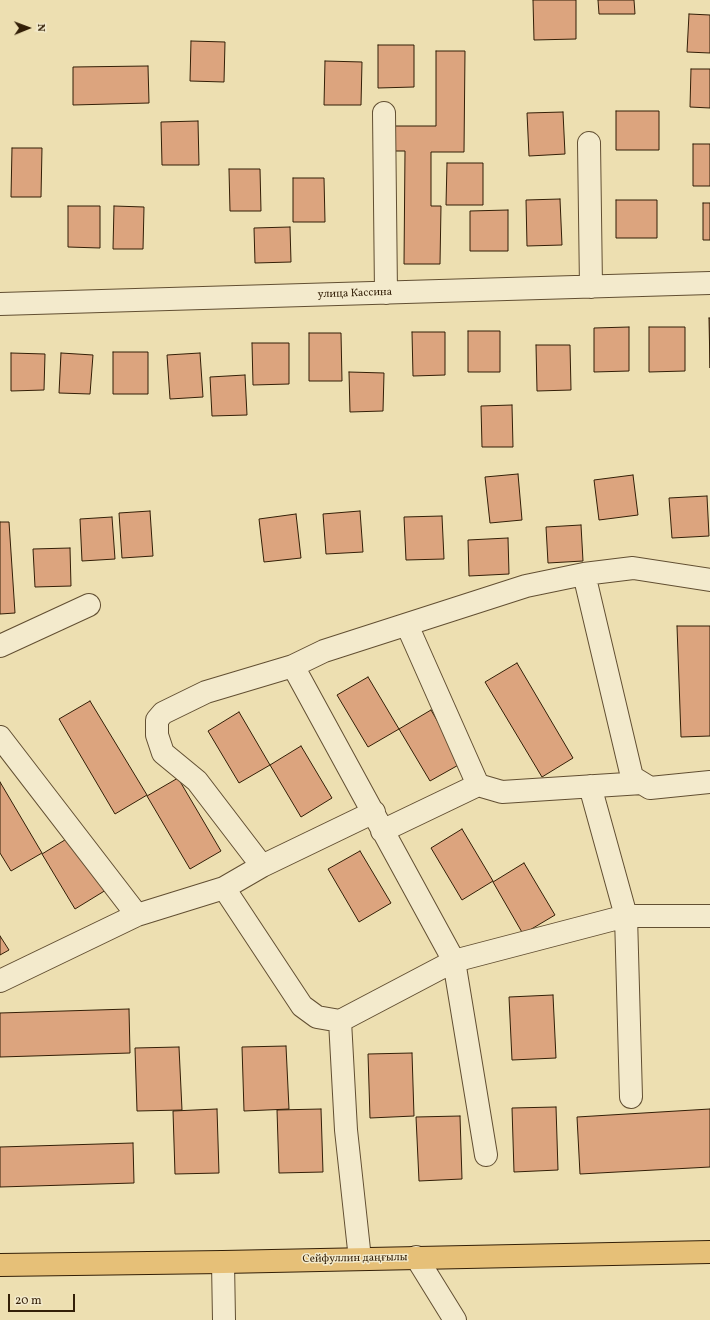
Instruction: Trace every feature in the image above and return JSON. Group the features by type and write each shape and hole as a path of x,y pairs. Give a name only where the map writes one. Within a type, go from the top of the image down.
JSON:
{"main road":[{"name":"Сейфуллин даңғылы","path":"0,1265 710,1252"}],"street":[{"path":"384,113 386,293"},
{"path":"588,143 591,287"},
{"name":"улица Кассина","path":"0,304 710,283"},
{"path":"262,866 197,781 163,753 157,735 157,720 164,713 206,692 293,666 324,651 526,586 584,574 633,568 710,580"},
{"path":"584,574 632,777 650,788 710,782"},
{"path":"0,646 89,605"},
{"path":"407,624 478,785"},
{"path":"293,666 454,961 486,1156"},
{"path":"0,737 136,915"},
{"path":"0,981 136,915 224,888 262,866 478,785 502,792 642,783"},
{"path":"590,786 626,916 631,1097"},
{"path":"224,888 302,1006 317,1017 340,1021 454,961 626,916 710,916"},
{"path":"340,1021 346,1130 360,1259"},
{"path":"416,1257 454,1320"},
{"path":"223,1262 224,1320"}],"building":[{"path":"533,0 576,0 576,39 534,40"},
{"path":"598,0 634,0 635,14 599,14"},
{"path":"689,14 710,15 710,53 687,52"},
{"path":"191,41 225,42 224,82 190,81"},
{"path":"378,45 414,45 414,87 378,88"},
{"path":"436,51 465,51 464,152 431,152 431,206 441,206 440,264 404,264 405,151 394,151 394,126 436,126"},
{"path":"325,61 362,62 361,105 324,105"},
{"path":"148,66 149,103 73,105 73,67"},
{"path":"691,69 710,69 710,108 690,107"},
{"path":"616,111 659,111 659,150 616,150"},
{"path":"563,112 565,154 529,156 527,113"},
{"path":"198,121 199,165 162,165 161,122"},
{"path":"693,144 710,144 710,186 693,186"},
{"path":"12,148 42,148 41,197 11,197"},
{"path":"447,163 483,163 483,205 446,205"},
{"path":"229,169 260,169 261,211 230,211"},
{"path":"293,178 324,178 325,222 293,222"},
{"path":"560,199 562,245 527,246 526,200"},
{"path":"616,200 657,200 657,238 616,238"},
{"path":"703,203 710,203 710,240 703,240"},
{"path":"68,206 100,206 100,248 68,247"},
{"path":"114,206 144,207 143,249 113,249"},
{"path":"508,210 508,251 470,251 470,211"},
{"path":"290,227 291,262 255,263 254,228"},
{"path":"709,318 710,318 710,368"},
{"path":"629,327 629,371 594,372 594,328"},
{"path":"649,327 685,327 685,371 649,372"},
{"path":"468,331 500,331 500,372 468,372"},
{"path":"412,332 445,332 445,375 413,376"},
{"path":"309,333 341,333 342,381 309,381"},
{"path":"252,343 289,343 289,384 253,385"},
{"path":"536,345 570,345 571,390 537,391"},
{"path":"113,352 148,352 148,394 113,394"},
{"path":"11,353 45,354 44,390 11,391"},
{"path":"61,353 93,355 90,394 59,393"},
{"path":"200,353 203,397 170,399 167,355"},
{"path":"349,372 384,373 383,411 350,412"},
{"path":"245,375 247,415 212,416 210,377"},
{"path":"512,405 513,447 482,447 481,406"},
{"path":"518,474 522,520 490,523 485,477"},
{"path":"633,475 638,515 599,520 594,480"},
{"path":"707,496 709,536 672,538 669,498"},
{"path":"150,511 153,556 122,558 119,513"},
{"path":"360,511 363,552 326,554 323,514"},
{"path":"296,514 301,558 264,562 259,519"},
{"path":"442,516 444,559 406,560 404,517"},
{"path":"112,517 115,559 82,561 80,519"},
{"path":"0,522 9,522 15,613 0,614"},
{"path":"581,525 583,561 548,563 546,527"},
{"path":"508,538 509,574 469,576 468,540"},
{"path":"70,548 71,586 35,587 33,549"},
{"path":"677,626 710,626 710,736 681,737"},
{"path":"517,663 573,758 542,777 485,682"},
{"path":"368,677 399,729 368,747 337,695"},
{"path":"90,701 147,795 115,814 59,719"},
{"path":"431,710 462,763 430,781 399,729"},
{"path":"239,712 270,765 239,783 208,731"},
{"path":"301,746 332,798 301,817 270,765"},
{"path":"178,778 221,851 190,869 147,796"},
{"path":"0,782 42,853 11,871 0,853"},
{"path":"462,829 493,881 462,900 431,848"},
{"path":"73,835 106,890 75,909 42,854"},
{"path":"360,851 391,903 359,922 328,869"},
{"path":"524,863 555,915 523,934 493,882"},
{"path":"0,936 9,950 0,955"},
{"path":"553,995 556,1058 512,1060 509,997"},
{"path":"129,1009 130,1053 0,1057 0,1013"},
{"path":"286,1046 289,1109 244,1111 242,1047"},
{"path":"179,1047 182,1110 137,1111 135,1048"},
{"path":"412,1053 414,1116 370,1118 368,1054"},
{"path":"556,1107 558,1170 514,1172 512,1108"},
{"path":"217,1109 219,1173 175,1174 173,1111"},
{"path":"321,1109 323,1172 279,1173 277,1110"},
{"path":"710,1109 710,1167 580,1174 577,1117"},
{"path":"460,1116 462,1179 419,1181 416,1117"},
{"path":"133,1143 134,1183 0,1187 0,1147"}]}
